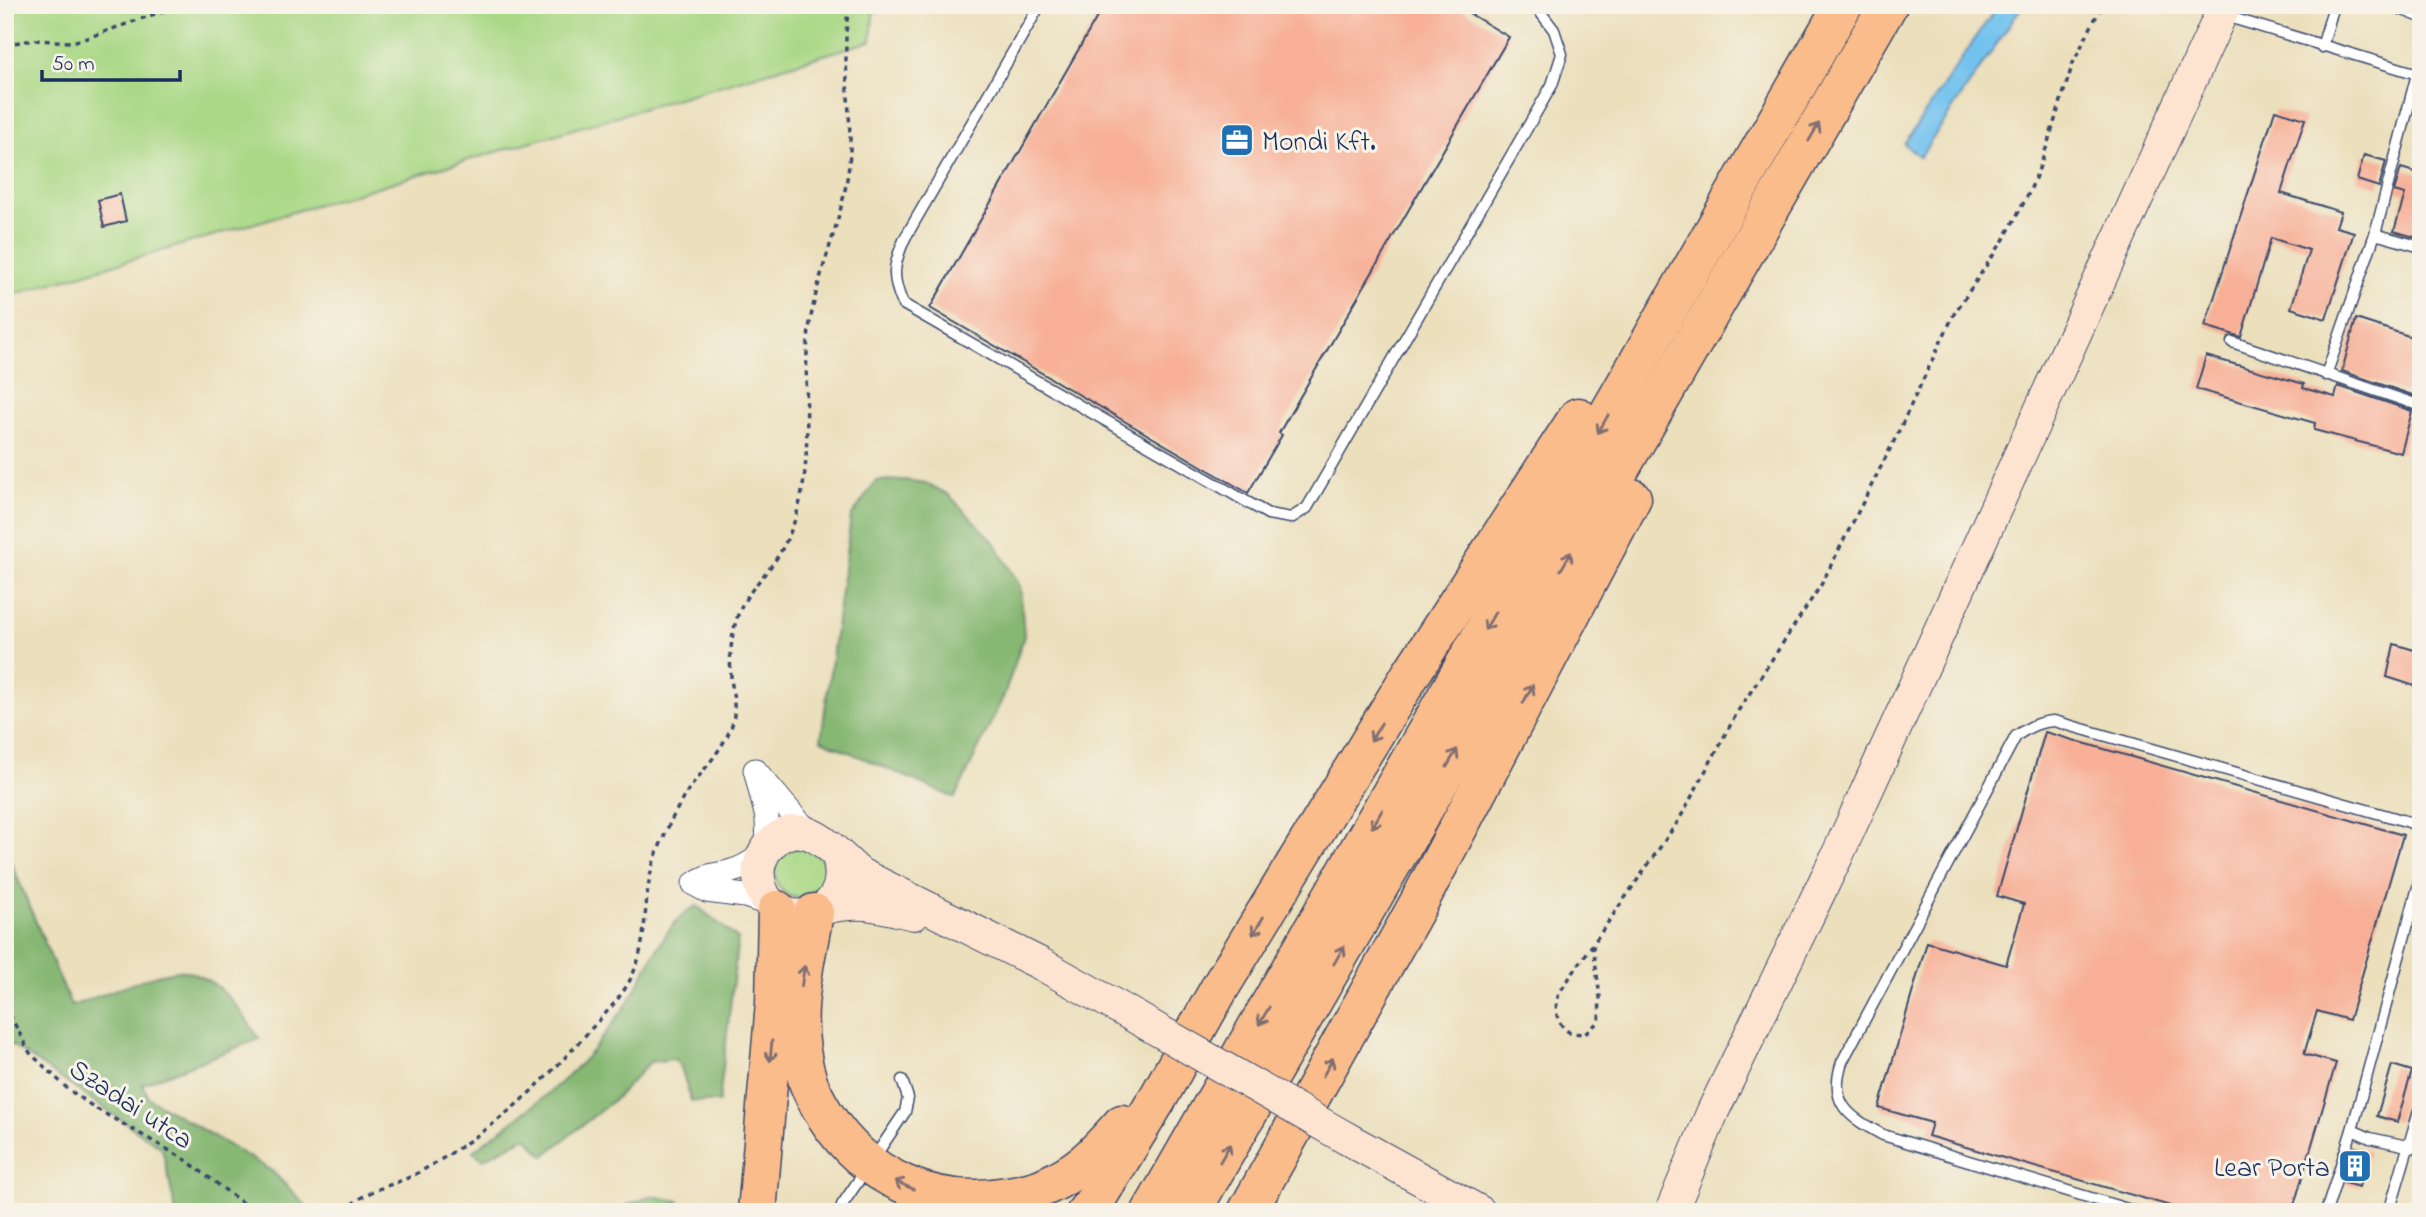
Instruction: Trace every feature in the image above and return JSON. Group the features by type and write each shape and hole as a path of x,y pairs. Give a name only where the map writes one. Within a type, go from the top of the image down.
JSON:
{"highway":[{"path":"1151,1212 1843,5"},
{"path":"1191,1212 1888,5"},
{"path":"1086,1212 1099,1195 1219,989 1411,674 1543,474 1656,290 1771,131"},
{"path":"1247,1212 1417,906 1737,298 1779,191"},
{"path":"797,909 798,1041 809,1085 832,1126 849,1147 871,1165 905,1186 949,1199 993,1199 1041,1189 1089,1162 1130,1116 1219,989"},
{"path":"757,1212 775,1003 797,909"}],"street":[{"path":"1671,1212 1713,1111 1843,843 2223,10"},
{"path":"838,856 842,870 841,884 835,897 797,909 764,896 758,875 766,850 767,818 755,769 799,822 823,839 860,874 1041,964 1480,1212"},
{"path":"813,834 789,834 774,841 746,866 707,875 694,884 707,891 745,896 797,909 862,902 966,928"},
{"path":"1651,1212 1713,1111"}],"lane":[{"path":"1040,5 905,238 895,261 895,286 904,304 1268,514 1291,518 1307,508 1552,85 1562,54 1554,30 1535,5"},
{"path":"2322,47 2334,5"},
{"path":"2390,5 2421,17"},
{"path":"2223,10 2322,47 2419,74 2375,234 2326,375"},
{"path":"2375,234 2421,247"},
{"path":"2232,342 2421,405"},
{"path":"2137,1212 1883,1135 1862,1124 1848,1112 1839,1099 1836,1082 1842,1062 2016,736 2040,722 2054,721 2409,822 2421,829"},
{"path":"2326,1212 2352,1130 2421,876"},
{"path":"842,1205 905,1112 908,1098 902,1080"},
{"path":"2389,1212 2421,1104"},
{"path":"2352,1130 2370,1138 2421,1149"}],"path":[{"path":"5,44 34,40 84,40 180,5"},
{"path":"345,1212 353,1202 364,1195 416,1173 468,1142 514,1106 577,1045 611,1007 636,968 644,937 649,885 655,859 683,799 726,737 733,719 730,660 737,618 748,595 783,548 801,496 807,457 809,324 819,278 847,184 850,152 846,28 849,5"},
{"path":"1593,945 1600,998 1599,1021 1585,1034 1570,1033 1558,1022 1555,1004 1570,975 1679,820 1738,711 1821,585 1954,314 2004,239 2029,193 2073,63 2102,5"},
{"name":"Szadai utca","path":"6,1008 30,1053 69,1090 186,1160 254,1212"}],"green space":[{"path":"5,5 874,5 871,41 5,297"},
{"path":"876,481 926,483 949,495 994,542 1020,586 1024,636 1004,695 955,798 821,740 851,517"},
{"path":"5,848 71,1006 146,978 185,971 209,981 237,1007 259,1039 142,1084 149,1098 272,1171 312,1212 176,1212 162,1148 9,1043 5,1035"},
{"path":"800,848 818,855 825,873 818,891 800,898 782,891 775,873 782,855"},
{"path":"697,906 738,939 719,1102 691,1101 682,1070 675,1059 650,1062 616,1098 544,1156 526,1137 483,1159 473,1151 545,1096 585,1059 627,1004 675,922"},
{"path":"652,1196 679,1201 683,1212 619,1212 628,1205"}],"water":[{"path":"1998,5 2023,5 1920,157 1904,144"}],"building":[{"path":"1104,5 1455,5 1509,37 1279,433 1282,435 1248,493 930,308"},
{"path":"2275,110 2305,119 2281,193 2341,212 2336,227 2354,232 2326,319 2291,308 2309,250 2271,238 2241,337 2205,326"},
{"path":"2364,155 2386,161 2379,187 2357,180"},
{"path":"2401,168 2421,174 2421,239 2394,231 2405,194 2394,191"},
{"path":"120,194 126,221 104,227 98,200"},
{"path":"2356,319 2421,340 2421,398 2342,371"},
{"path":"2206,356 2304,384 2303,388 2335,397 2338,386 2412,411 2401,453 2314,430 2315,423 2196,389"},
{"path":"2394,644 2421,652 2421,688 2387,677"},
{"path":"2045,732 2403,835 2349,1020 2317,1011 2304,1054 2336,1063 2292,1212 2191,1212 1928,1136 1932,1123 1879,1108 1927,942 2006,965 2024,904 1997,896"},
{"path":"2392,1065 2412,1071 2397,1122 2377,1116"},
{"name":"Lear Porta","path":"2355,1147 2369,1151 2359,1187 2344,1183"}],"place":[{"name":"Mondi Kft.","path":"1237,140"},
{"name":"Lear Porta","path":"2355,1166"}]}
